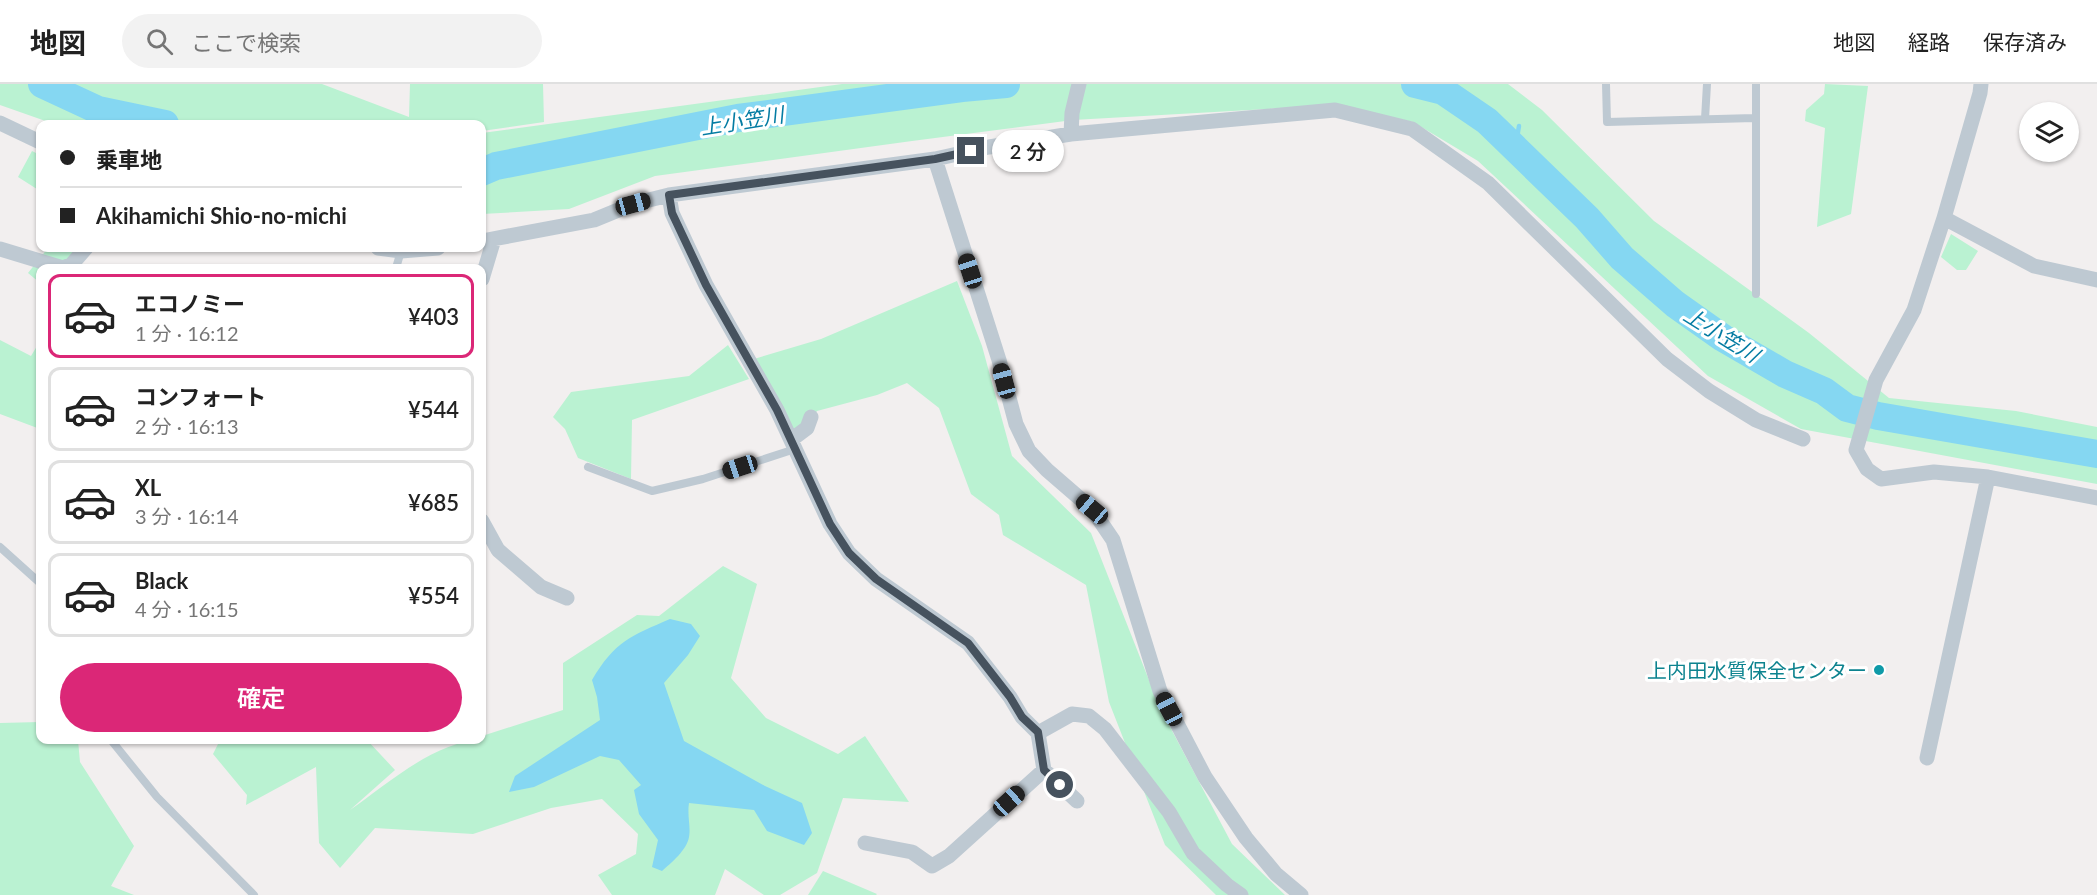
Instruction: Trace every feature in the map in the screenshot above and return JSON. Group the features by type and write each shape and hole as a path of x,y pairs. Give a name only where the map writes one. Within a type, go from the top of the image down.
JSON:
{"street":[{"path":"1071,134 1072,113 1079,84"},
{"path":"1981,84 1944,218 1914,310 1876,380 1856,450 1867,469 1881,479 1934,472 1988,477 2097,498"},
{"path":"484,264 488,240 594,220 633,204 669,195 935,159 989,147 1071,134 1335,110 1412,129 1488,183 1667,359 1710,391 1756,420 1803,439"},
{"path":"0,123 36,140"},
{"path":"935,159 999,360 1016,424 1029,451 1092,509 1113,540 1160,692 1205,777 1246,838 1276,874 1301,895"},
{"path":"669,195 672,213 706,285 777,410 830,524 849,553 876,579 968,643 1010,697 1022,717 1038,732 1044,770 1077,801"},
{"path":"1944,218 2034,266 2097,280"},
{"path":"0,249 50,264"},
{"path":"72,264 82,252"},
{"path":"793,444 807,428 811,417"},
{"path":"1927,758 1988,477"},
{"path":"486,528 498,550 541,587 567,598"},
{"path":"1038,732 1072,714 1089,716 1105,729 1169,812 1193,853 1241,895"},
{"path":"865,843 912,852 932,866 949,856 1044,770"}],"lane":[{"path":"1606,84 1607,122 1754,118"},
{"path":"1705,120 1707,84"},
{"path":"1756,84 1754,118 1756,294"},
{"path":"588,467 652,491 703,479 793,444"},
{"path":"0,547 36,579"},
{"path":"114,744 157,796 254,895"}],"green space":[{"path":"0,84 322,84 409,117 410,84 543,84 544,122 486,130 486,120 43,120 0,105"},
{"path":"842,84 1508,84 1542,110 1654,221 1809,333 1889,398 2016,411 2097,427 2097,484 1801,429 1708,376 1478,161 1413,122 1338,105 1073,120 655,176 569,209 486,214 486,132"},
{"path":"1825,84 1868,86 1851,214 1817,227 1825,128 1805,121 1806,110 1824,94"},
{"path":"32,151 36,153 36,188 18,177"},
{"path":"1951,234 1978,251 1966,270 1957,270 1941,257"},
{"path":"45,252 77,252 67,263 36,264 36,280 28,273"},
{"path":"957,281 982,346 1012,456 1091,533 1160,708 1232,844 1285,895 1216,895 1165,845 1109,702 1086,585 1003,535 999,515 971,494 939,408 907,383 877,395 817,411 795,441 754,359 821,339"},
{"path":"0,340 31,356 36,348 36,428 0,414"},
{"path":"728,345 749,379 632,420 631,479 578,458 565,429 553,417 571,392 689,376"},
{"path":"723,566 757,584 731,678 766,718 838,754 865,736 909,802 843,798 817,873 780,895 764,895 725,869 715,895 612,895 598,875 636,854 638,834 602,799 551,808 473,834 375,828 340,868 319,843 316,767 246,805 247,795 213,754 218,744 371,744 395,770 350,810 395,777 447,747 458,744 486,744 486,735 563,710 563,663 637,615 659,616"},
{"path":"36,722 36,744 78,744 80,762 134,846 111,886 134,895 0,895 0,723"},
{"path":"823,871 877,894 808,895"}],"water":[{"path":"670,619 691,624 700,636 688,655 664,683 684,741 765,786 802,803 812,833 804,845 767,831 754,810 689,803 688,842 678,856 662,871 652,867 658,840 639,814 634,790 641,785 619,760 600,756 534,787 509,792 515,776 600,720 592,680 608,656 634,635"}],"waterway":[{"name":"上小笠川","path":"42,84 98,110 146,120"},
{"name":"上小笠川","path":"486,170 496,166 738,118 1006,84"},
{"name":"上小笠川","path":"1415,84 1443,91 1487,121 1587,218 1622,258 1675,304 1723,338 1785,374 1824,391 1847,408 1878,416 2097,454"},
{"path":"1515,150 1519,126"}],"place":[{"name":"上内田水質保全センター","path":"1879,670"}],"route":[{"path":"971,151 935,159 669,195 672,213 706,285 777,410 830,524 849,553 876,579 968,643 1010,697 1022,717 1038,732 1044,770 1060,785"}]}
